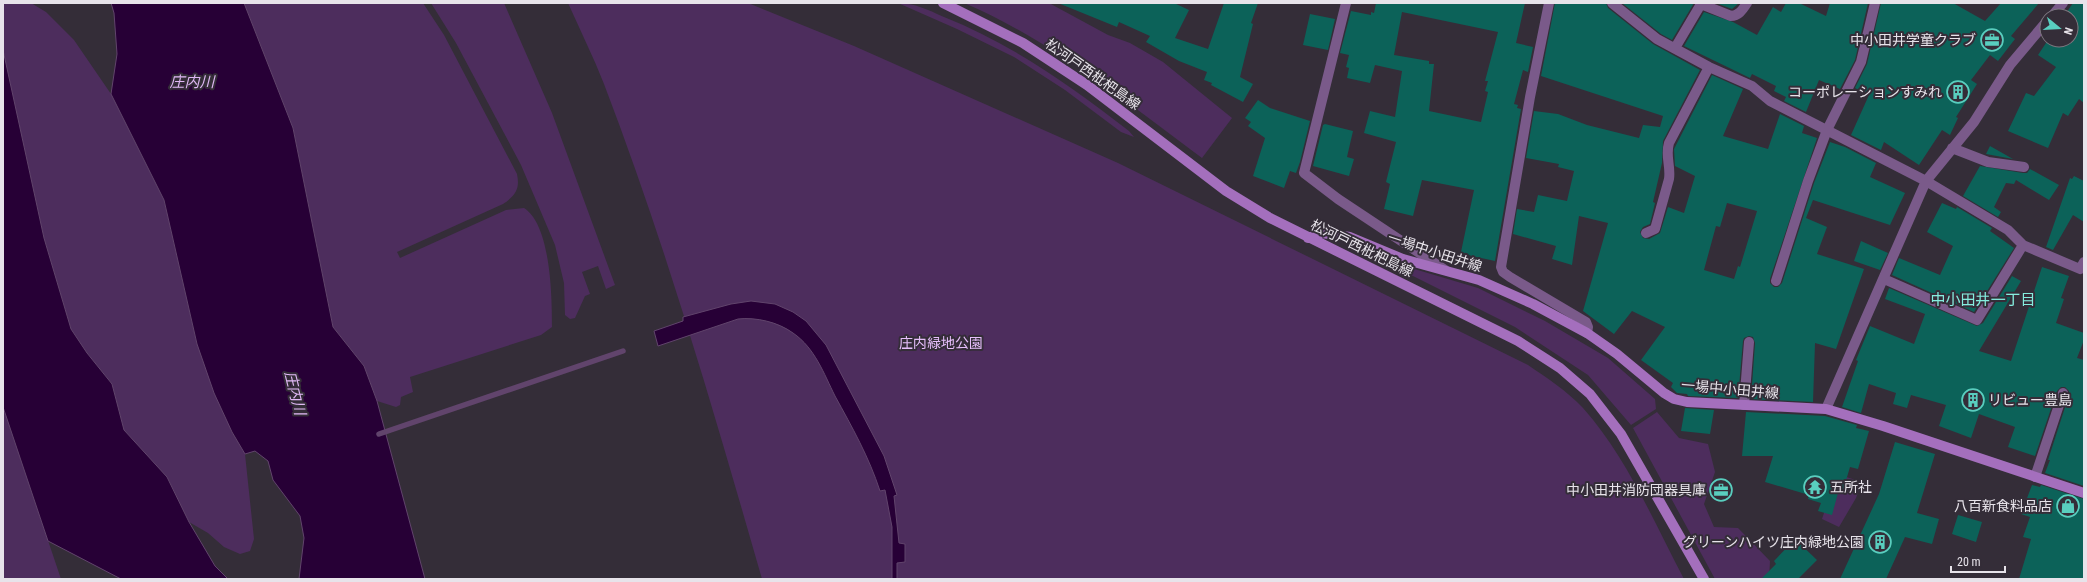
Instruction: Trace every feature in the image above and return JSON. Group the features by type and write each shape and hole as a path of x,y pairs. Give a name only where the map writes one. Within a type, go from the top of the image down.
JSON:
{"main road":[{"name":"松河戸西枇杷島線","path":"943,3 1023,43 1086,84 1226,191 1308,238 1540,353 1570,376 1590,394 1621,434 1704,579"},
{"name":"一場中小田井線","path":"1308,238 1322,233 1350,237 1403,259 1479,280 1533,304 1587,333 1617,354 1664,393 1674,399 1687,402 1826,409 1883,426 2084,493"}],"street":[{"path":"1346,3 1304,173 1338,199 1446,271"},
{"path":"1549,3 1533,83 1501,267 1503,272 1510,277 1586,322 1588,327 1587,333"},
{"path":"1612,3 1657,39 1709,67 1752,86 1770,101 1926,181 2008,230 2023,245 2080,269 2084,262"},
{"path":"1675,48 1701,4 1731,16 1736,16 1742,11 1747,3"},
{"path":"1776,280 1808,181 1827,130 1861,62 1875,3"},
{"path":"1826,409 1926,181 1974,122 2010,65 2039,31"},
{"path":"1646,233 1655,229 1670,179 1666,152 1669,143 1709,67"},
{"path":"1952,148 1988,162 2024,167"},
{"path":"1884,279 1976,320 2023,245"},
{"path":"1744,405 1749,342"},
{"path":"2035,477 2063,393"}],"green space":[{"path":"3,3 31,3 46,12 74,40 111,94 164,200 197,344 232,432 245,454 254,539 250,551 240,554 224,547 208,533 189,522 167,477 124,430 112,384 87,353 71,329 44,238 3,51"},
{"path":"244,3 423,3 444,35 517,174 518,184 514,195 503,204 397,252 400,258 506,210 524,208 533,217 540,230 545,245 550,281 552,327 541,335 410,377 413,392 401,397 400,405 396,407 377,401 364,366 333,327 293,128"},
{"path":"431,3 504,3 552,113 615,285 606,289 598,266 582,272 590,294 585,296 575,318 570,319 565,315 564,283 555,245 521,165 456,43"},
{"name":"庄内緑地公園","path":"568,3 748,3 854,46 1118,163 1528,365 1557,385 1583,408 1613,447 1638,490 1684,579 762,579 726,454 669,268 627,145 604,84"},
{"path":"898,3 910,4 927,9 969,28 1017,53 1063,82 1129,131 1134,137 1121,132 1065,90 1014,57 957,29"},
{"path":"964,3 1049,3 1108,35 1130,43 1163,62 1232,118 1202,158 1087,73 1027,35"},
{"path":"1411,268 1478,288 1545,321 1608,358 1655,399 1656,409 1631,425 1588,375 1515,327 1409,274"},
{"path":"3,407 61,579 3,579"},
{"path":"1657,412 1679,438 1708,444 1715,472 1704,504 1714,527 1738,528 1770,561 1769,579 1715,579 1633,428"},
{"path":"1837,474 1862,482 1856,498 1839,527 1822,519"}],"water":[{"name":"庄内川","path":"111,3 244,3 293,128 333,327 364,366 377,401 425,579 299,579 304,538 300,516 273,480 268,461 255,451 245,454 232,432 214,393 197,344 164,200 111,94 117,54 114,13"},
{"path":"3,50 44,238 71,329 87,353 112,384 124,430 167,477 189,522 215,566 228,579 121,579 48,541 3,407"},
{"path":"751,301 775,304 793,312 806,321 826,345 884,456 897,495 894,496 899,543 905,544 905,562 897,563 897,579 892,579 892,527 885,490 880,491 865,454 823,370 801,339 787,329 774,323 752,319 738,319 658,346 654,331 683,321 683,317 731,304"}],"building":[{"path":"1058,3 1174,3 1189,10 1175,38 1208,49 1224,3 1258,3 1251,23 1253,24 1240,77 1253,84 1243,102 1211,85 1212,83 1204,80 1207,72 1179,61 1146,42 1150,36 1119,22 1117,27"},
{"path":"1376,3 1525,3 1516,43 1533,47 1528,72 1523,70 1514,104 1518,105 1517,108 1521,109 1495,261 1461,252 1474,190 1422,180 1413,216 1384,209 1390,184 1386,182 1396,142 1364,133 1370,111 1395,117 1402,71 1375,65 1370,83 1347,78 1349,68 1346,67 1349,55 1340,53 1351,11 1371,15 1371,12 1374,13","holes":["1402,12 1498,32 1485,81 1488,81 1485,91 1488,92 1481,122 1429,111 1434,64 1429,64 1429,61 1394,55"]},
{"path":"1555,3 1606,3 1608,8 1653,44 1700,70 1663,141 1662,163 1653,202 1655,203 1650,224 1643,227 1640,232 1643,238 1649,239 1660,233 1668,207 1684,213 1695,176 1675,166 1674,149 1712,75 1743,89 1723,136 1768,149 1780,114 1804,126 1802,133 1817,138 1770,279 1770,283 1774,287 1778,287 1782,283 1814,183 1830,142 1845,147 1876,163 1870,177 1905,193 1890,225 1813,200 1806,218 1827,227 1817,254 1864,269 1836,349 1815,343 1813,402 1751,399 1755,343 1753,337 1749,336 1744,338 1743,341 1738,398 1688,396 1687,394 1677,393 1671,387 1673,383 1641,360 1665,327 1632,311 1614,334 1583,311 1608,223 1579,216 1572,265 1552,259 1556,246 1513,234 1517,209 1534,212 1538,195 1567,201 1574,171 1558,167 1559,164 1526,158 1534,111 1558,114 1587,125 1639,138 1643,125 1660,127 1663,116 1541,76","holes":["1727,203 1757,211 1740,267 1738,266 1734,279 1704,270 1716,226 1720,227"]},
{"path":"1622,3 1694,3 1672,40 1661,34"},
{"path":"1716,3 1739,3 1732,9"},
{"path":"1786,3 1799,3 1826,16 1830,3 1868,3 1855,60 1840,89 1819,80 1806,112 1784,101 1786,97 1774,91 1776,86 1752,74 1750,78 1684,46 1704,12 1733,22 1757,35 1773,7 1781,12"},
{"path":"1881,3 1953,3 1985,21 2001,3 2039,3 2011,36 2015,39 1998,61 1990,55 1971,80 1977,84 1956,117 1958,118 1950,135 1942,130 1919,165 1884,142 1881,150 1851,135 1869,95 1855,88 1867,64"},
{"path":"2073,3 2084,3 2084,103 2079,99 2068,116 2063,113 2048,148 2008,131 2026,93 2034,96 2056,67 2038,55 2043,48 2079,48 2079,8 2070,8"},
{"path":"1310,14 1335,19 1328,50 1303,45"},
{"path":"1258,100 1270,108 1310,121 1296,173 1290,171 1284,188 1253,176 1265,138 1248,126 1251,122 1245,118"},
{"path":"1325,124 1353,131 1347,157 1354,159 1349,176 1313,166 1323,125"},
{"path":"1990,146 2013,159 1986,154"},
{"path":"1980,166 2023,173 2027,173 2030,169 2059,185 2049,200 2016,180 2014,184 2006,183 1994,207 2001,212 1998,217 1963,196"},
{"path":"2074,176 2084,181 2084,222 2073,215 2053,250 2046,247 2070,178 2072,179"},
{"path":"1942,203 1956,209 1957,207 1992,228 1990,231 2014,248 1974,312 1892,275 1899,258 1940,275 1953,246 1927,232"},
{"path":"1861,241 1888,253 1880,270 1854,261"},
{"path":"2042,267 2069,276 2061,298 2064,299 2056,323 2084,333 2084,340 2077,358 2084,360 2084,486 2045,473 2069,395 2069,391 2065,387 2061,387 2057,391 2035,456 2008,447 2015,427 1979,414 1971,438 1939,426 1946,405 1911,395 1907,408 1893,404 1896,393 1869,384 1861,413 1842,407 1858,361 1856,360 1870,326 1914,344 1925,314 1885,299 1889,288 1977,326 1983,323 2012,276 2021,281 1979,351 2011,361"},
{"path":"1685,408 1714,410 1710,434 1681,431"},
{"path":"1746,412 1825,416 1857,425 1856,428 1869,431 1858,469 1850,467 1842,494 1838,493 1832,515 1818,511 1821,503 1808,499 1809,495 1765,482 1773,456 1742,456"},
{"name":"グリーンハイツ庄内緑地公園","path":"1895,442 1935,454 1917,513 1939,519 1932,544 1905,537 1886,579 1840,579 1879,494"},
{"path":"2032,485 2040,487 2041,485 2084,499 2084,579 2019,579 2031,539 2023,537 2030,517 2021,514"},
{"path":"1958,515 1982,522 1976,542 1952,534"},
{"path":"1795,539 1817,560 1798,579 1761,579 1776,564 1774,561"}],"waterway":[{"path":"379,434 623,351"}],"place":[{"name":"中小田井学童クラブ","path":"1992,40"},
{"name":"コーポレーションすみれ","path":"1958,92"},
{"name":"リビュー豊島","path":"1973,400"},
{"name":"五所社","path":"1815,487"},
{"name":"中小田井消防団器具庫","path":"1721,490"},
{"name":"八百新食料品店","path":"2068,506"},
{"name":"グリーンハイツ庄内緑地公園","path":"1880,542"}],"district":[{"name":"中小田井一丁目","path":"1983,300"}]}
